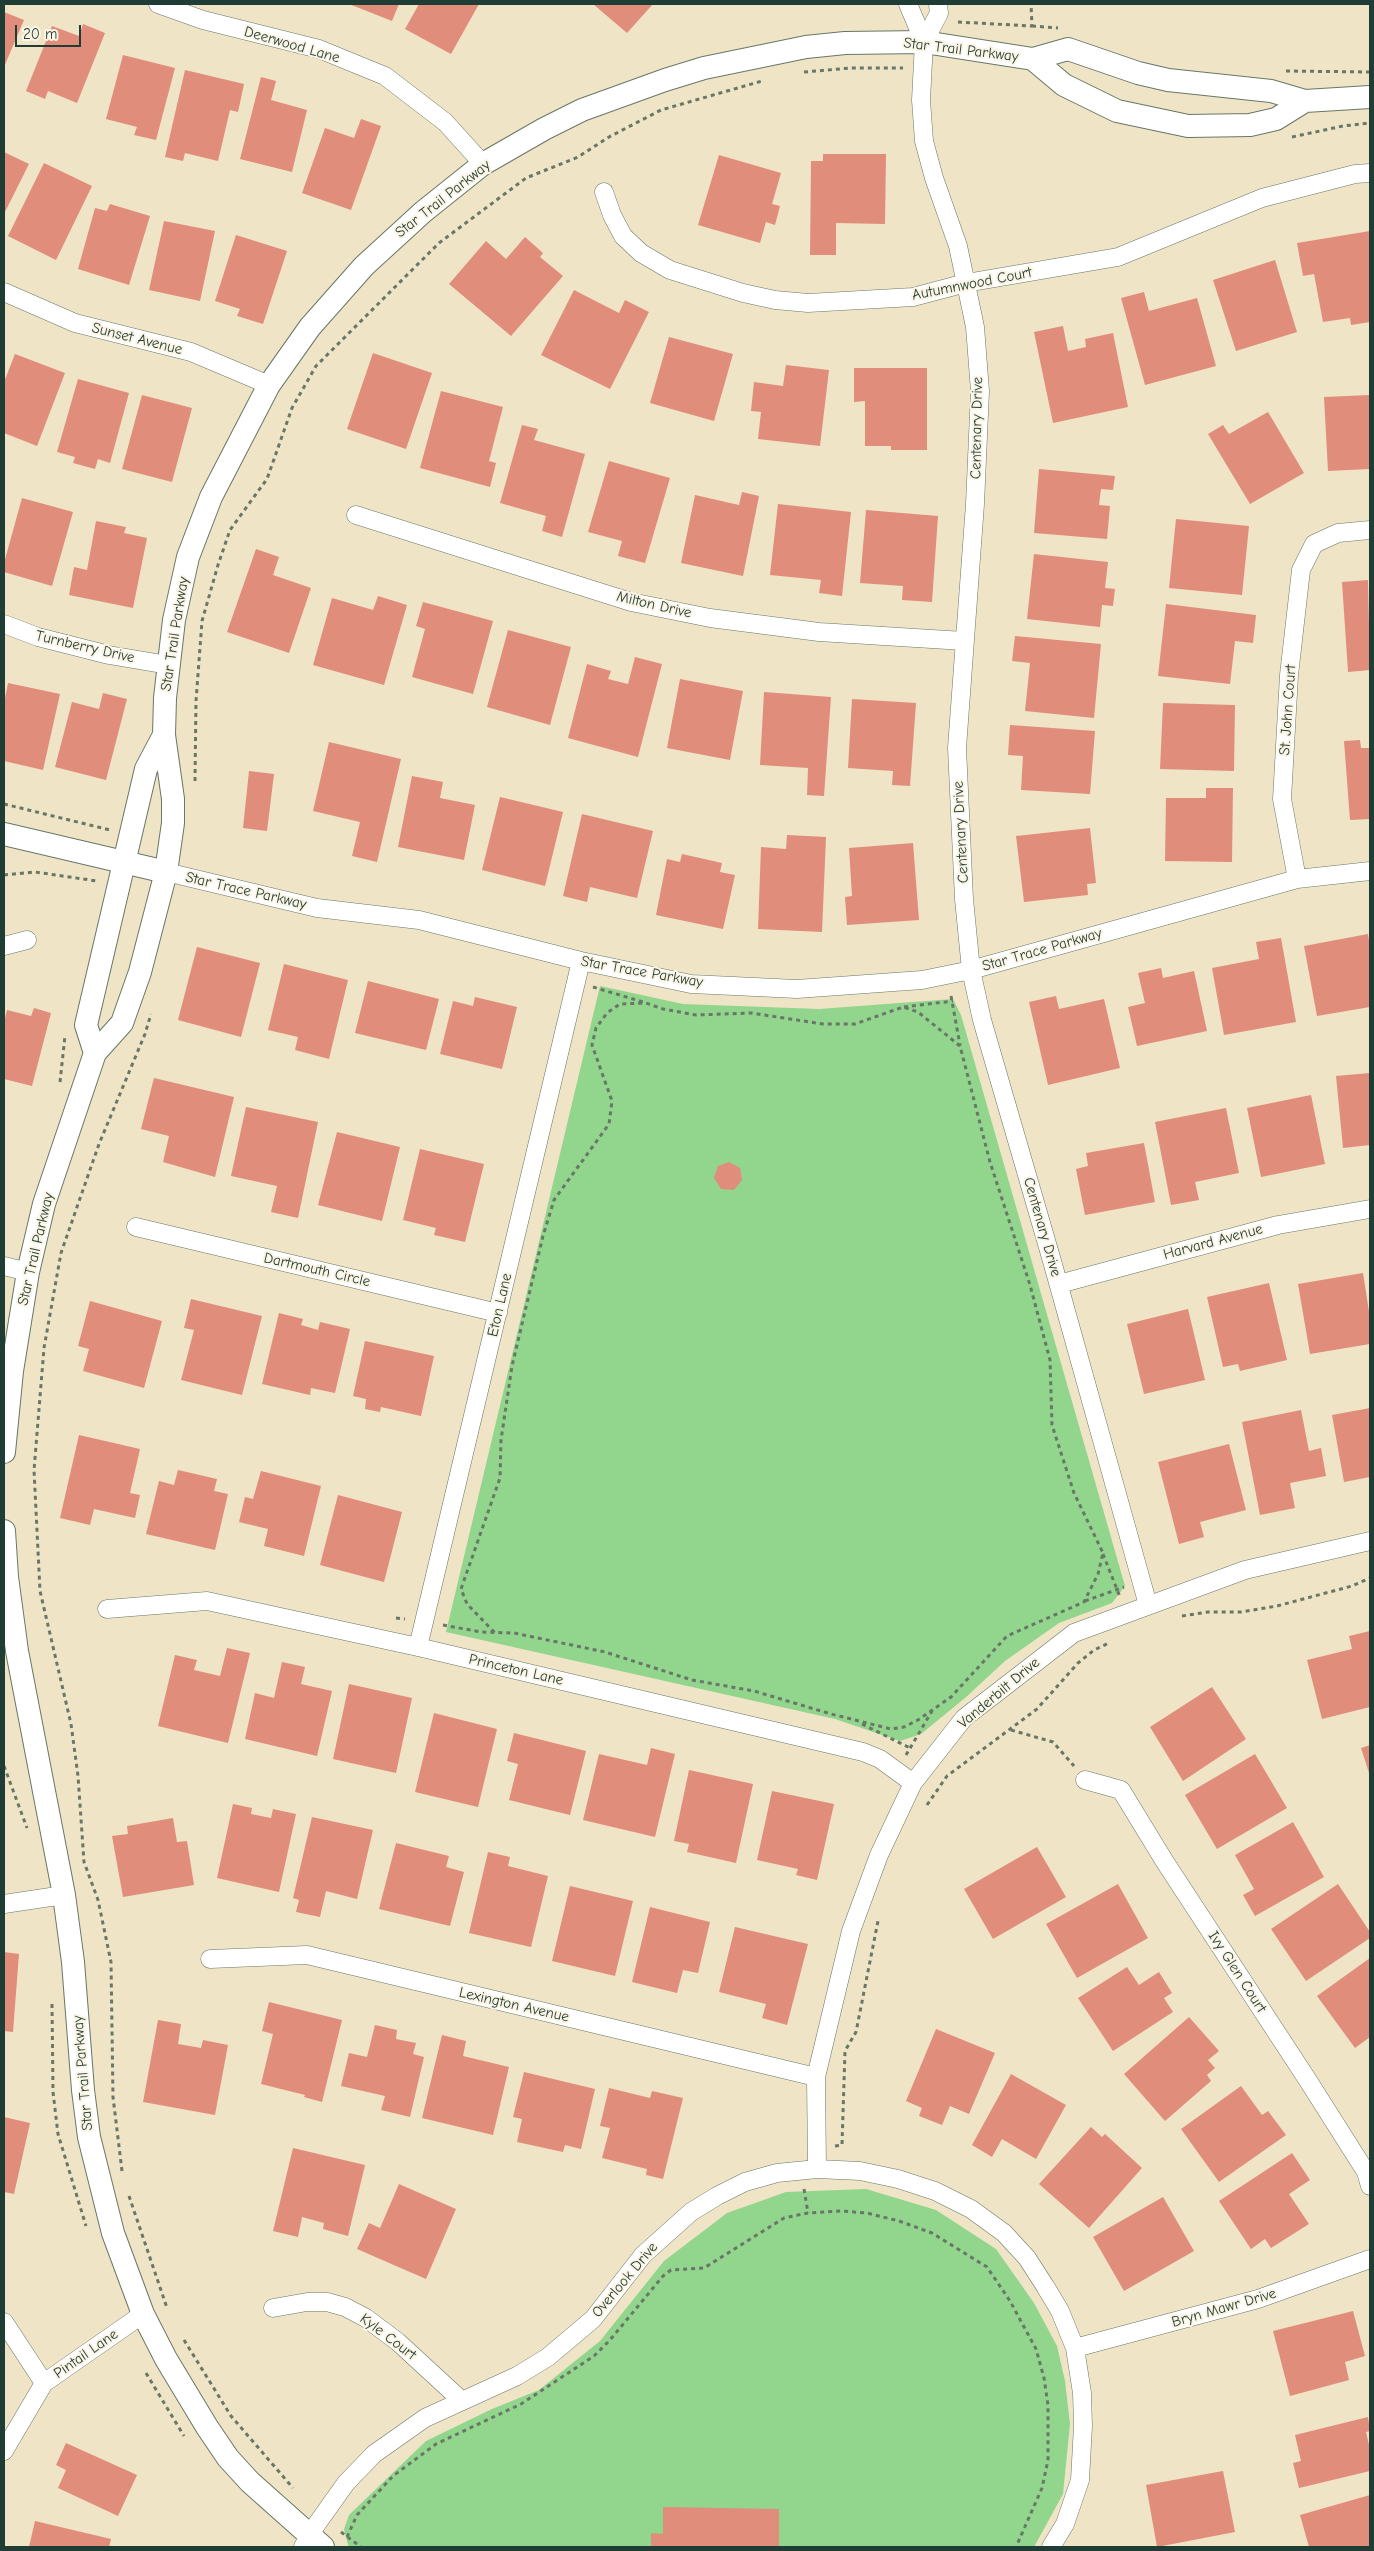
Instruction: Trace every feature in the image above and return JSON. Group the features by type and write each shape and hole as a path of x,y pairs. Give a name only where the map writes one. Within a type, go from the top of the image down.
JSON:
{"street":[{"name":"Deerwood Lane","path":"158,4 203,20 319,49 385,76 445,122 483,164"},
{"path":"908,4 924,42"},
{"path":"924,42 939,13 938,4"},
{"name":"Star Trail Parkway","path":"4,1452 12,1371 28,1272 44,1204 95,1053 122,1023 140,972 166,872 173,823 173,799 164,735 168,665 180,590 191,549 211,496 270,385 310,326 364,266 423,212 483,164 544,129 582,110 704,68 806,47 844,43 924,42 1032,59 1068,50 1160,78 1272,91 1304,101 1370,97"},
{"name":"Centenary Drive","path":"924,42 921,100 924,141 934,178 958,246 975,326 980,390 975,504 957,748 963,889 971,970 982,1020 1059,1284 1148,1606"},
{"name":"Star Trail Parkway","path":"1032,59 1064,85 1085,97 1117,111 1188,126 1250,125 1276,119 1304,101"},
{"name":"Autumnwood Court","path":"604,192 612,216 623,236 641,253 670,270 743,293 791,302 840,302 913,297 966,284 1118,257 1262,198 1355,174 1370,173"},
{"name":"Sunset Avenue","path":"4,292 75,323 191,352 270,385"},
{"name":"Milton Drive","path":"356,515 631,602 710,618 819,632 964,641"},
{"name":"St. John Court","path":"1297,880 1282,800 1289,675 1301,570 1314,544 1338,533 1370,530"},
{"name":"Turnberry Drive","path":"4,624 38,637 168,665"},
{"name":"Star Trail Parkway","path":"95,1053 86,1024 146,769 164,735"},
{"name":"Star Trace Parkway","path":"4,834 317,908 419,920 581,962 691,984 797,989 922,980 971,970 1297,880 1370,871"},
{"path":"4,946 27,940"},
{"name":"Eton Lane","path":"418,1647 581,962"},
{"name":"Harvard Avenue","path":"1059,1284 1278,1225 1370,1209"},
{"name":"Dartmouth Circle","path":"136,1227 498,1313"},
{"path":"4,1266 28,1272"},
{"name":"Star Trail Parkway","path":"4,1531 7,1577 16,1641 64,1895 77,1997 82,2090 89,2137 113,2233 143,2314 188,2396 228,2458 312,2543"},
{"name":"Vanderbilt Drive","path":"809,2170 817,2147 816,2077 852,1931 879,1855 913,1783 964,1718 1074,1633 1245,1570 1370,1541"},
{"name":"Princeton Lane","path":"107,1609 207,1601 418,1647 863,1752 913,1783"},
{"name":"Ivy Glen Court","path":"1085,1780 1121,1790 1165,1862 1308,2079 1366,2172 1370,2186"},
{"path":"4,1904 64,1895"},
{"name":"Lexington Avenue","path":"210,1959 307,1955 816,2077"},
{"name":"Overlook Drive","path":"312,2543 322,2517 346,2483 374,2454 425,2418 517,2376 575,2336 593,2319 643,2254 691,2212 745,2182 777,2173 809,2170 860,2171 898,2179 935,2191 971,2208 1004,2233 1027,2258 1060,2311 1075,2348 1082,2393 1080,2480 1066,2524 1052,2547"},
{"name":"Bryn Mawr Drive","path":"1075,2348 1258,2300 1370,2259"},
{"name":"Kyle Court","path":"272,2308 308,2302 327,2302 345,2307 366,2318 398,2342 461,2400"},
{"name":"Pintail Lane","path":"4,2451 44,2383 143,2314"},
{"path":"4,2322 44,2383"}],"path":[{"path":"1031,4 1032,26"},
{"path":"958,22 1062,28"},
{"path":"795,73 851,68 922,68"},
{"path":"1283,71 1370,72"},
{"path":"195,786 196,701 202,621 218,565 230,530 267,479 292,408 316,366 439,243 526,178 578,157 608,137 661,110 767,80"},
{"path":"1288,138 1343,126 1370,123"},
{"path":"4,804 131,836"},
{"path":"4,875 35,872 100,881 98,890"},
{"path":"576,983 646,1002 663,1009 696,1015 751,1013 823,1024 855,1024 903,1008 953,1001"},
{"path":"952,996 960,1046 990,1162 1030,1285 1050,1360 1052,1425 1074,1493 1089,1529 1103,1553 1127,1614"},
{"path":"646,1002 620,1004 606,1013 596,1028 592,1045 612,1101 609,1124 554,1200 546,1227 512,1366 501,1440 500,1478 462,1589 467,1604 495,1633 514,1633 605,1652 692,1680 754,1690 891,1729 904,1727 951,1697 1007,1636 1084,1602 1098,1574 1103,1553"},
{"path":"123,2180 114,2097 111,1962 98,1900 84,1862 78,1776 71,1724 40,1591 34,1470 44,1348 61,1253 99,1144 146,1034 153,1006"},
{"path":"903,1008 918,1012 960,1046"},
{"path":"58,1090 66,1030"},
{"path":"1173,1617 1208,1612 1241,1612 1277,1606 1352,1586 1370,1578"},
{"path":"922,1811 947,1776 1043,1704 1083,1659 1094,1650 1118,1640"},
{"path":"896,1771 933,1710"},
{"path":"855,1720 910,1748"},
{"path":"1010,1729 1053,1742 1085,1780"},
{"path":"817,2147 842,2145 845,2051 858,2025 879,1915"},
{"path":"808,2213 809,2170"},
{"path":"126,2190 168,2312"},
{"path":"347,2537 357,2515 393,2476 436,2444 521,2404 594,2356 671,2270 704,2268 784,2218 808,2213 841,2211 867,2213 899,2221 932,2233 987,2267 1010,2301 1036,2349 1044,2378 1050,2428 1048,2460 1042,2488 1016,2547"},
{"path":"181,2336 231,2416 294,2489"},
{"path":"322,2517 361,2547"}],"green space":[{"path":"600,986 683,1004 819,1009 953,999 961,1015 1125,1586 1112,1603 1059,1623 1005,1661 965,1698 921,1734 900,1741 835,1719 446,1632"},
{"path":"866,2189 936,2210 996,2249 1034,2303 1057,2346 1065,2381 1070,2424 1063,2494 1034,2547 350,2547 348,2545 344,2529 349,2515 426,2441 492,2409 539,2390 600,2341 664,2261 727,2213 786,2192"}],"building":[{"path":"349,4 399,4 392,21"},
{"path":"419,4 479,4 451,54 405,29"},
{"path":"593,4 653,4 627,33"},
{"path":"4,12 24,20 4,67"},
{"path":"83,24 105,33 77,103 48,91 45,99 26,91 52,26 79,36"},
{"path":"123,55 175,68 156,140 134,135 137,127 106,119"},
{"path":"185,70 244,84 238,112 230,110 218,161 185,153 183,161 165,157"},
{"path":"261,77 276,81 271,100 307,110 292,172 240,159"},
{"path":"361,119 381,126 351,210 302,193 325,128 354,138"},
{"path":"4,152 29,164 4,214"},
{"path":"823,154 886,154 885,224 836,223 836,255 810,255 811,161 823,161"},
{"path":"719,155 781,173 772,204 780,206 775,225 766,222 760,243 698,225"},
{"path":"44,163 92,186 56,260 8,236"},
{"path":"110,204 150,216 129,285 78,269 95,208 107,211"},
{"path":"164,221 215,231 200,301 149,290"},
{"path":"1370,231 1370,322 1351,325 1350,318 1323,322 1314,274 1303,276 1297,243"},
{"path":"236,235 287,251 263,324 237,316 240,309 215,301"},
{"path":"525,237 543,253 540,257 563,276 511,336 449,284 486,241 506,259"},
{"path":"1275,260 1297,332 1236,351 1213,280"},
{"path":"574,290 619,313 625,300 649,312 610,389 541,355"},
{"path":"1144,292 1149,311 1197,298 1216,366 1145,385 1121,298"},
{"path":"1063,326 1068,351 1086,347 1085,339 1113,333 1128,407 1053,423 1034,332"},
{"path":"669,337 733,354 714,421 650,403"},
{"path":"373,353 432,373 406,449 347,429"},
{"path":"15,354 65,373 37,446 4,433 4,382"},
{"path":"786,365 829,370 820,446 758,439 761,412 751,411 754,382 783,386"},
{"path":"854,368 927,368 927,450 891,450 891,446 865,446 865,401 854,402"},
{"path":"78,379 129,393 110,463 98,459 95,469 73,463 75,457 57,452"},
{"path":"441,391 503,407 489,461 496,463 490,487 420,468"},
{"path":"142,395 192,408 172,482 122,469"},
{"path":"1370,395 1370,469 1328,471 1324,397"},
{"path":"1268,412 1304,473 1250,504 1208,434 1223,425 1229,434"},
{"path":"522,425 538,429 534,440 585,454 562,537 542,531 546,516 500,503"},
{"path":"609,461 670,478 645,563 618,556 622,541 588,532"},
{"path":"1039,469 1115,476 1113,490 1101,489 1099,505 1110,506 1107,539 1034,533"},
{"path":"742,492 759,496 743,576 681,563 695,495 739,505"},
{"path":"22,498 73,512 52,586 4,572 4,563"},
{"path":"778,504 851,512 842,596 819,593 821,580 770,575"},
{"path":"866,510 938,516 932,602 902,600 903,586 860,583"},
{"path":"1176,519 1249,526 1242,595 1169,588"},
{"path":"96,521 126,527 124,533 147,538 133,608 69,595 74,567 87,570"},
{"path":"256,549 279,557 273,575 311,588 289,653 227,632"},
{"path":"1034,554 1108,562 1105,588 1115,589 1113,606 1102,605 1100,627 1027,619"},
{"path":"1368,580 1370,670 1348,672 1342,582"},
{"path":"378,596 407,605 384,685 313,665 332,598 373,610"},
{"path":"423,602 493,621 473,694 412,677 425,629 416,626"},
{"path":"1166,604 1256,615 1253,643 1235,641 1230,684 1158,676"},
{"path":"508,630 571,647 550,725 487,707"},
{"path":"1015,636 1101,644 1094,718 1025,711 1030,663 1012,661"},
{"path":"635,657 662,664 638,757 568,738 587,664 611,671 608,679 628,684"},
{"path":"680,679 743,691 730,760 667,748"},
{"path":"8,683 60,694 43,770 4,761 4,703"},
{"path":"764,692 831,697 824,796 807,795 808,768 760,765"},
{"path":"103,693 127,699 106,780 55,767 72,702 99,709"},
{"path":"852,699 916,703 910,786 892,785 893,771 848,768"},
{"path":"1163,703 1235,705 1234,771 1160,769"},
{"path":"1010,725 1095,731 1090,794 1021,790 1023,756 1008,755"},
{"path":"1360,740 1361,748 1370,748 1370,819 1350,820 1344,741"},
{"path":"329,742 401,759 377,862 352,856 360,822 313,811"},
{"path":"249,771 274,774 267,831 243,828"},
{"path":"412,776 443,782 440,798 475,805 464,860 398,847"},
{"path":"1206,788 1233,788 1232,862 1165,861 1166,798 1206,798"},
{"path":"500,797 563,812 545,886 482,870"},
{"path":"582,814 653,831 637,898 590,887 587,902 563,896"},
{"path":"1090,828 1096,883 1087,884 1088,895 1024,902 1016,836"},
{"path":"787,835 826,837 822,932 758,929 761,847 786,849"},
{"path":"913,843 919,920 847,925 845,897 852,896 849,848"},
{"path":"682,854 722,863 720,872 735,875 723,929 656,915 667,859 680,862"},
{"path":"1368,934 1370,947 1370,1007 1317,1016 1304,946"},
{"path":"1281,938 1296,1022 1224,1035 1212,968 1259,959 1256,942"},
{"path":"197,947 260,963 241,1037 178,1020"},
{"path":"284,964 348,980 329,1059 295,1050 298,1037 268,1030"},
{"path":"1161,968 1163,978 1194,971 1207,1031 1137,1046 1128,1007 1145,1003 1138,973"},
{"path":"368,981 439,999 426,1050 355,1033"},
{"path":"1056,996 1059,1009 1104,999 1120,1068 1048,1085 1029,1002"},
{"path":"475,997 517,1007 502,1069 440,1054 453,1001 473,1006"},
{"path":"34,1008 51,1013 32,1086 4,1079 4,1022 7,1010 31,1016"},
{"path":"1370,1073 1370,1145 1343,1148 1336,1076"},
{"path":"154,1078 234,1097 215,1177 163,1162 169,1136 141,1129"},
{"path":"1311,1095 1325,1164 1261,1177 1247,1108"},
{"path":"246,1107 318,1122 298,1218 271,1212 277,1186 231,1176"},
{"path":"1226,1108 1239,1173 1195,1182 1199,1200 1171,1205 1155,1122"},
{"path":"337,1132 400,1147 382,1221 318,1205"},
{"path":"1144,1143 1155,1202 1085,1215 1076,1169 1088,1166 1086,1153"},
{"path":"420,1149 484,1164 465,1242 434,1235 436,1228 403,1220"},
{"path":"729,1162 740,1168 742,1180 734,1190 721,1189 714,1178 718,1166"},
{"path":"1363,1273 1370,1318 1370,1344 1310,1354 1298,1284"},
{"path":"1269,1283 1287,1360 1240,1371 1238,1364 1223,1367 1207,1297"},
{"path":"191,1299 262,1316 242,1395 181,1380 194,1330 184,1328"},
{"path":"90,1301 162,1321 144,1388 83,1371 89,1349 78,1346"},
{"path":"1188,1309 1205,1380 1144,1394 1127,1324"},
{"path":"279,1313 303,1319 301,1325 318,1330 320,1322 350,1329 335,1393 311,1388 310,1395 262,1384"},
{"path":"365,1341 434,1356 421,1416 381,1407 380,1412 365,1409 366,1399 353,1396"},
{"path":"1370,1408 1370,1477 1344,1482 1332,1415"},
{"path":"1301,1410 1309,1451 1321,1448 1326,1476 1290,1483 1295,1508 1260,1515 1242,1422"},
{"path":"79,1435 140,1449 130,1493 140,1495 135,1518 94,1509 90,1525 60,1518"},
{"path":"1229,1444 1246,1510 1200,1522 1204,1537 1179,1544 1158,1462"},
{"path":"178,1470 217,1479 214,1491 228,1494 215,1550 146,1534 159,1481 174,1485"},
{"path":"261,1471 321,1486 304,1556 264,1546 268,1529 239,1522 245,1497 253,1499"},
{"path":"338,1495 402,1512 384,1582 320,1565"},
{"path":"1370,1631 1370,1707 1322,1719 1307,1660 1352,1649 1349,1636"},
{"path":"227,1648 250,1653 228,1743 158,1726 175,1655 197,1660 194,1670 220,1676"},
{"path":"282,1662 305,1667 301,1684 332,1691 317,1756 245,1739 255,1693 274,1698"},
{"path":"349,1684 412,1698 396,1773 333,1759"},
{"path":"1212,1687 1246,1739 1183,1781 1150,1727"},
{"path":"434,1713 497,1729 478,1807 415,1792"},
{"path":"514,1733 586,1751 570,1815 509,1800 518,1764 507,1761"},
{"path":"1370,1745 1370,1776 1361,1748"},
{"path":"651,1748 675,1754 655,1837 583,1820 599,1754 647,1765"},
{"path":"1255,1754 1287,1808 1217,1849 1185,1795"},
{"path":"689,1770 753,1784 736,1863 687,1852 689,1844 674,1841"},
{"path":"772,1791 834,1804 817,1880 796,1875 798,1869 757,1860"},
{"path":"233,1804 252,1808 251,1814 271,1818 273,1809 296,1814 279,1892 217,1878"},
{"path":"312,1817 373,1830 357,1899 326,1891 320,1917 296,1912 299,1900 293,1898"},
{"path":"173,1818 177,1842 187,1841 194,1885 123,1897 112,1836 128,1834 127,1826"},
{"path":"1293,1822 1324,1877 1255,1916 1243,1895 1254,1889 1235,1855"},
{"path":"396,1843 449,1856 446,1867 464,1872 450,1926 379,1909"},
{"path":"1037,1847 1066,1897 993,1939 964,1889"},
{"path":"488,1852 510,1857 508,1866 548,1876 531,1947 469,1933"},
{"path":"1118,1884 1148,1938 1077,1978 1046,1924"},
{"path":"1338,1884 1370,1932 1370,1938 1306,1981 1271,1929"},
{"path":"570,1886 633,1901 615,1976 552,1961"},
{"path":"650,1907 710,1922 698,1973 683,1970 677,1993 632,1982"},
{"path":"735,1927 808,1944 787,2025 762,2018 766,2004 719,1992"},
{"path":"4,1952 19,1954 13,2032 4,2031"},
{"path":"1370,1958 1370,2037 1355,2048 1317,1996"},
{"path":"1127,1967 1139,1985 1159,1972 1172,1993 1164,1998 1173,2012 1113,2051 1078,1998"},
{"path":"269,2002 342,2020 322,2102 304,2097 305,2095 261,2084 273,2034 262,2031"},
{"path":"1189,2017 1219,2051 1208,2060 1215,2068 1207,2075 1211,2081 1165,2121 1124,2074"},
{"path":"158,2020 181,2024 178,2044 201,2048 203,2040 228,2045 215,2115 143,2102"},
{"path":"375,2025 397,2030 396,2039 416,2043 413,2054 424,2057 410,2117 381,2110 385,2096 341,2086 349,2053 367,2057"},
{"path":"936,2029 995,2053 969,2114 950,2106 942,2125 919,2116 922,2108 906,2101"},
{"path":"442,2035 466,2041 463,2056 509,2067 493,2135 422,2118"},
{"path":"524,2072 595,2089 581,2149 565,2145 563,2152 517,2142 522,2119 513,2117"},
{"path":"1011,2074 1066,2105 1036,2159 1002,2139 992,2157 972,2145"},
{"path":"1241,2086 1262,2115 1268,2111 1286,2135 1219,2182 1181,2129"},
{"path":"609,2088 650,2098 652,2091 683,2098 663,2179 646,2175 647,2169 602,2158 610,2128 600,2126"},
{"path":"4,2117 30,2123 14,2194 4,2192"},
{"path":"1091,2127 1102,2137 1105,2134 1142,2168 1089,2228 1039,2184"},
{"path":"293,2148 365,2165 348,2236 323,2229 324,2223 302,2217 298,2237 273,2231"},
{"path":"1292,2153 1310,2180 1289,2194 1309,2224 1271,2248 1265,2239 1251,2249 1219,2201"},
{"path":"399,2184 456,2209 426,2279 357,2249 369,2223 380,2228"},
{"path":"1163,2197 1194,2251 1124,2291 1093,2237"},
{"path":"1353,2311 1365,2356 1345,2362 1349,2380 1290,2396 1273,2331"},
{"path":"1368,2417 1370,2431 1366,2432 1370,2449 1370,2471 1299,2488 1293,2463 1301,2461 1295,2435"},
{"path":"66,2443 137,2475 118,2516 58,2488 66,2470 56,2465"},
{"path":"1223,2471 1235,2532 1157,2547 1146,2485"},
{"path":"1370,2495 1370,2547 1309,2547 1300,2515"},
{"path":"663,2507 779,2509 779,2547 651,2547 651,2533 663,2534"},
{"path":"35,2521 111,2539 109,2547 29,2547"}]}
